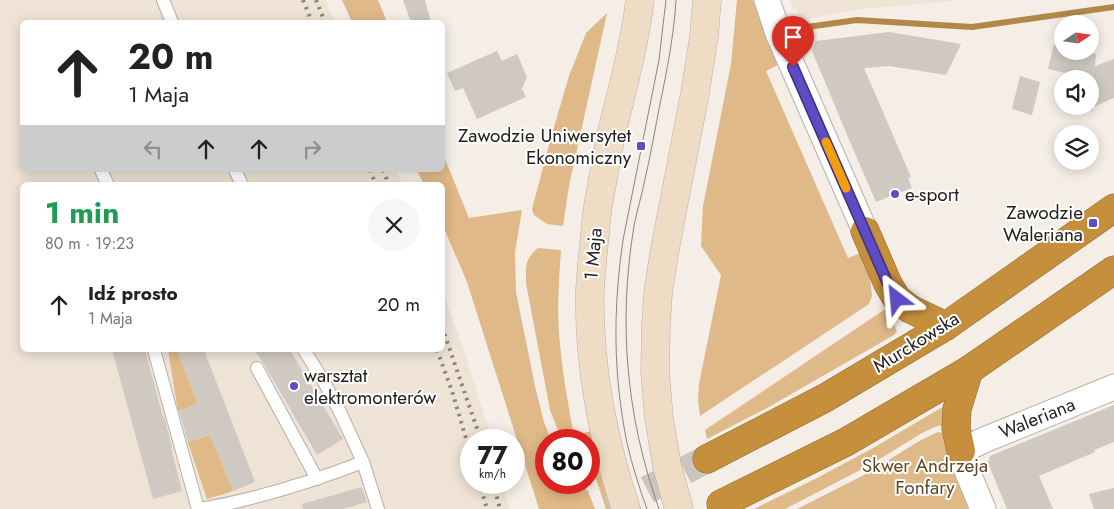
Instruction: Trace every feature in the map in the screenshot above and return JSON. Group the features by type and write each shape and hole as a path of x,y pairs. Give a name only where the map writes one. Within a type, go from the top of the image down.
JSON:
{"highway":[{"name":"Murckowska","path":"708,459 825,398 946,326 1114,208"},
{"path":"865,231 888,284 897,299 910,309 946,326"},
{"path":"721,504 846,442 969,370 1114,270"},
{"path":"961,450 956,428 957,408 969,370"}],"street":[{"name":"1 Maja","path":"626,509 616,479 602,418 594,368 590,291 598,203 625,80 640,0"},
{"path":"679,509 667,466 659,418 654,372 656,324 664,254 695,94 704,36 707,0"},
{"path":"768,0 778,33 865,231"},
{"name":"Waleriana","path":"961,450 1114,387"},
{"path":"961,450 983,509"}],"lane":[{"path":"163,0 171,20"},
{"path":"155,352 200,509 234,503 317,479 363,462"},
{"path":"305,352 341,414 363,462 378,509"},
{"path":"257,368 317,479"}],"shaded area":[{"path":"0,0 325,0 334,20 20,20 20,172 397,172 402,182 20,182 20,352 445,352 445,297 489,429 460,429 460,494 506,494 509,509 0,509"},
{"path":"790,0 961,0 862,9 802,20"}],"green space":[{"path":"342,0 378,0 386,20 351,20"},
{"path":"737,0 753,0 780,64 766,71 848,258 863,252 869,268 872,296 869,304 700,416 699,384 721,275 701,246 703,206 731,64"},
{"path":"607,13 569,186 563,226 547,224 534,215 532,209 552,134 569,76 586,33"},
{"path":"445,159 469,218 522,210 515,252 516,292 535,386 547,429 535,429 535,494 589,494 595,509 539,509 525,465 525,429 514,429 467,282 445,231 445,182 423,182 418,172 445,172"},
{"path":"538,248 561,250 558,302 559,334 573,429 558,429 550,410 526,283 527,264 530,256"},
{"path":"887,308 897,332 894,335 767,408 707,439 705,430"},
{"path":"168,352 178,352 198,404 178,411"},
{"path":"946,405 944,425 922,433 870,465 785,509 754,509 873,448"},
{"name":"Skwer Andrzeja Fonfary","path":"938,432 948,434 975,509 797,509 864,475 921,440"},
{"path":"210,435 233,491 207,499 188,442"},
{"path":"600,458 613,509 606,509 600,491"}],"building":[{"path":"403,0 425,0 430,20 410,20"},
{"path":"889,32 961,44 946,75 889,66 864,68 911,177 908,178 912,188 876,202 812,51 816,41"},
{"path":"1054,44 1054,60 1096,60 1095,66 1114,59 1114,98 1099,104 1099,70 1048,69"},
{"path":"497,51 502,61 517,54 527,77 522,89 526,97 477,119 463,88 455,91 447,73"},
{"path":"1020,76 1040,82 1032,115 1012,109"},
{"path":"113,352 146,352 164,416 182,491 153,499"},
{"path":"178,352 205,352 255,482 233,491 210,435 188,442 179,411 198,404"},
{"path":"255,352 291,352 343,439 317,455"},
{"path":"1114,405 1114,442 1039,476 1053,509 1007,509 988,463 990,456"},
{"path":"362,487 367,502 343,509 303,509 302,504"},
{"path":"1114,488 1114,509 1094,509 1089,494"}],"waterway":[{"path":"807,27 857,20 972,27 1114,7"}],"tunnel":[{"path":"610,509 707,459"}],"tram line":[{"path":"647,509 631,460 622,417 617,367 616,316 623,240 659,60 666,0"},
{"path":"659,509 648,474 632,404 626,334 627,298 634,226 668,65 676,0"}],"railway":[{"path":"303,0 311,20"},
{"path":"316,0 324,20"},
{"path":"371,172 375,182"},
{"path":"384,172 388,182"},
{"path":"445,336 477,429"},
{"path":"438,352 463,429"},
{"path":"483,494 487,509"},
{"path":"496,494 500,509"}],"slow traffic":[{"path":"826,142 846,188"}],"place":[{"name":"Zawodzie Uniwersytet Ekonomiczny","path":"641,146"},
{"name":"e-sport","path":"895,194"},
{"name":"Zawodzie Waleriana","path":"1093,223"},
{"name":"warsztat elektromonterów","path":"294,386"}],"route":[{"path":"793,67 888,284 897,299"}]}
